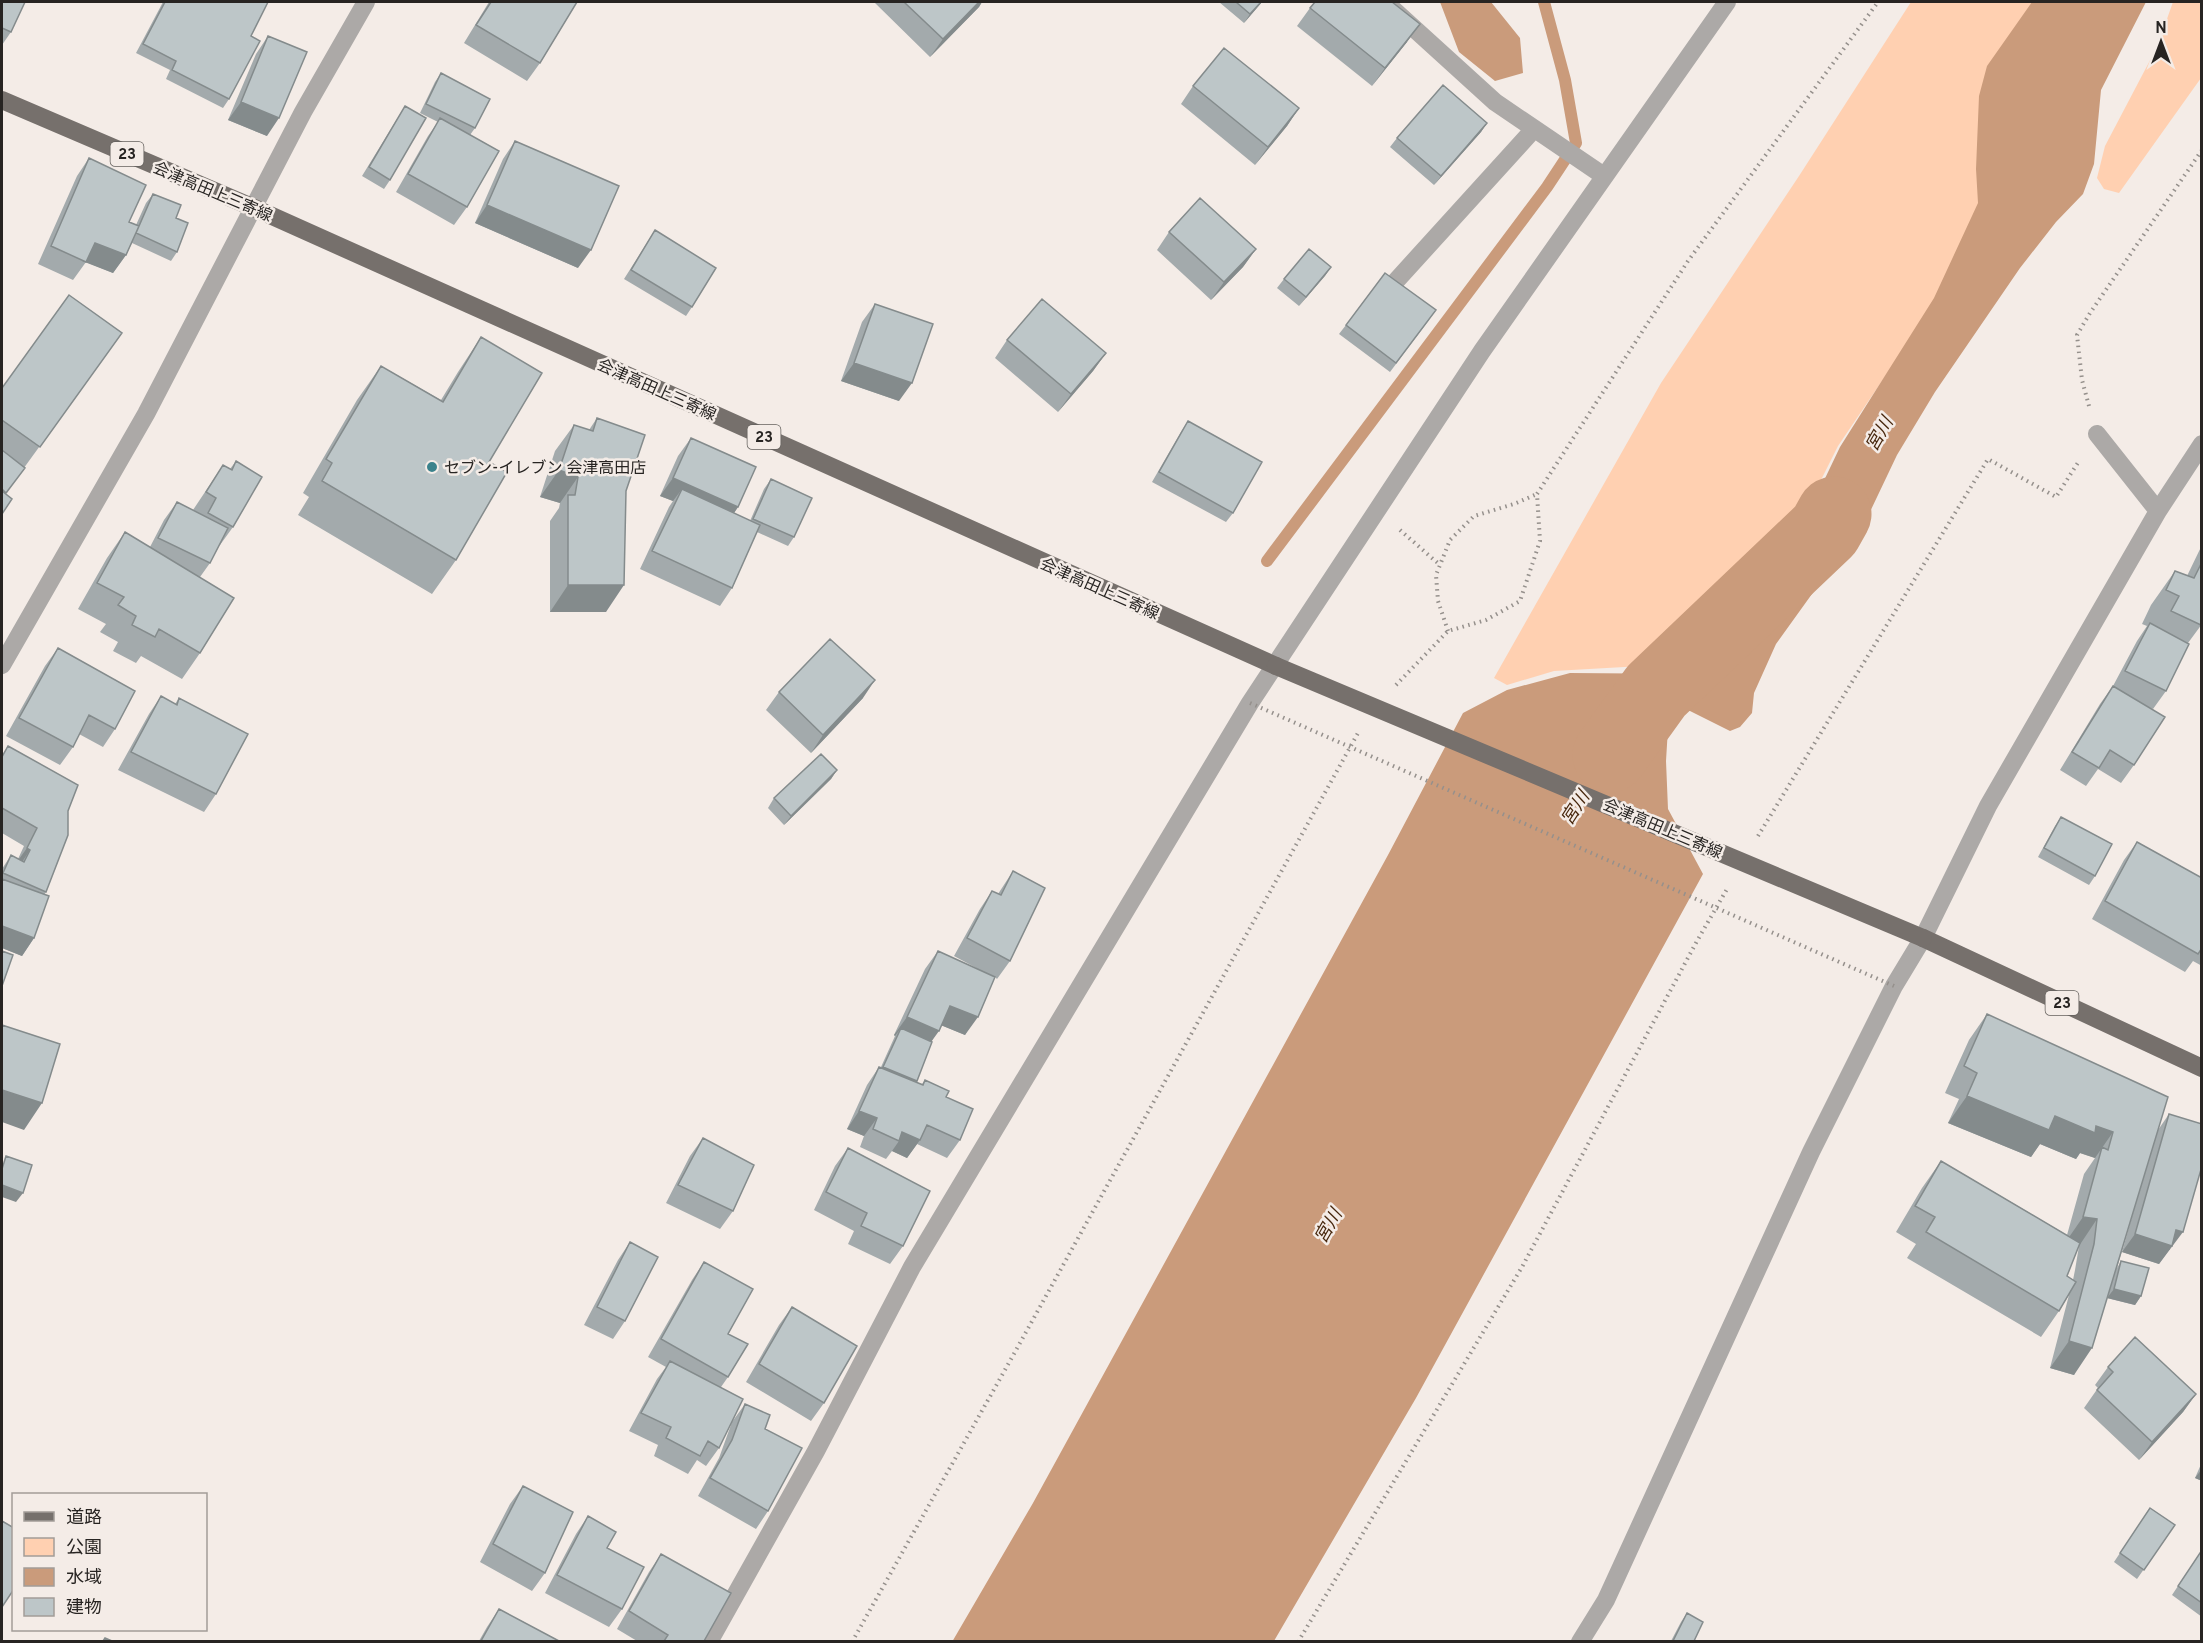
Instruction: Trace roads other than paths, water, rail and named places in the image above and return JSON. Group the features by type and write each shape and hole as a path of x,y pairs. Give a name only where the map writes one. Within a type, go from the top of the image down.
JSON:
{"main road":[{"name":"会津高田上三寄線","path":"2,100 252,207 1276,666 1923,938 2202,1068"}],"street":[{"path":"2,665 146,414 252,207 366,2"},
{"path":"1385,2 1495,102 1604,176"},
{"path":"709,1641 816,1451 912,1267 1250,703 1482,351 1726,2"},
{"path":"1396,281 1534,129"},
{"path":"2097,434 2158,511"},
{"path":"1580,1641 1606,1600 1811,1152 1894,986 1923,938 1988,806 2158,511 2202,444"}],"water":[{"path":"1440,2 1491,2 1520,38 1523,73 1495,81 1459,52"},
{"path":"2032,2 2146,2 2101,90 2094,164 2083,194 2056,222 2020,268 1935,392 1897,455 1868,516 1776,644 1754,693 1752,713 1740,727 1730,731 1690,711 1680,710 1672,718 1668,728 1666,761 1668,809 1703,874 1416,1398 1274,1641 952,1642 1033,1503 1388,855 1463,713 1507,690 1570,673 1700,674 1717,658 1798,535 1840,447 1934,298 1978,203 1976,169 1979,96 1987,66"}],"waterway":[{"path":"1267,561 1547,187 1576,143 1565,80 1544,2"},
{"name":"宮川","path":"1610,755 1656,691 1825,530 1834,514"}],"place":[{"name":"セブン-イレブン 会津高田店","path":"432,467"}]}
